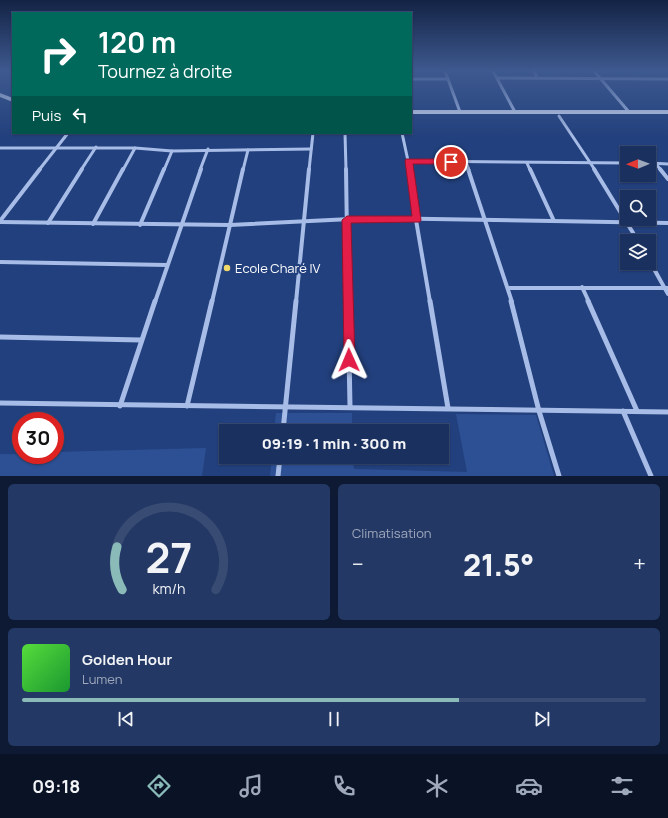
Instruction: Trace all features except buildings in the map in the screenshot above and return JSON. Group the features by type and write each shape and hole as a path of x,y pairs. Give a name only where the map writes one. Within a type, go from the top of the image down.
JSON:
{"street":[{"path":"453,93 460,112"},
{"path":"505,93 515,112"},
{"path":"614,93 629,112"},
{"path":"0,95 12,100"},
{"path":"412,112 668,112"},
{"path":"412,116 668,116"},
{"path":"559,116 620,210"},
{"path":"0,222 67,134"},
{"path":"284,424 313,134"},
{"path":"345,134 350,407"},
{"path":"402,134 409,161 416,220 448,408"},
{"path":"0,152 2,148 57,147 135,148 172,151 208,149 311,149"},
{"path":"48,223 96,147"},
{"path":"93,224 135,148"},
{"path":"120,406 141,340 208,149"},
{"path":"187,406 248,150"},
{"path":"140,225 172,151"},
{"path":"409,161 620,163"},
{"path":"466,162 508,288 539,411 559,476"},
{"path":"527,163 554,221"},
{"path":"656,163 668,164"},
{"path":"656,163 668,179"},
{"path":"0,222 140,225 230,225 347,220 486,220 620,223"},
{"path":"656,223 668,223"},
{"path":"0,262 167,266"},
{"path":"655,270 668,294"},
{"path":"582,287 638,411"},
{"path":"508,288 666,288"},
{"path":"0,337 141,340"},
{"path":"0,403 120,406 448,408 539,411 668,412"},
{"path":"622,411 651,476"},
{"path":"278,476 279,464"}],"shaded area":[{"path":"276,413 352,413 352,424 275,424"},
{"path":"456,414 536,415 554,476 270,476 271,464 354,464 354,469 467,472"},
{"path":"206,448 202,476 0,476 0,454 12,454 12,464 64,464 64,452"}],"place":[{"name":"Ecole Charé IV","path":"227,268"}],"route":[{"path":"349,360 347,220 371,218 416,220 409,161 451,162"}]}
